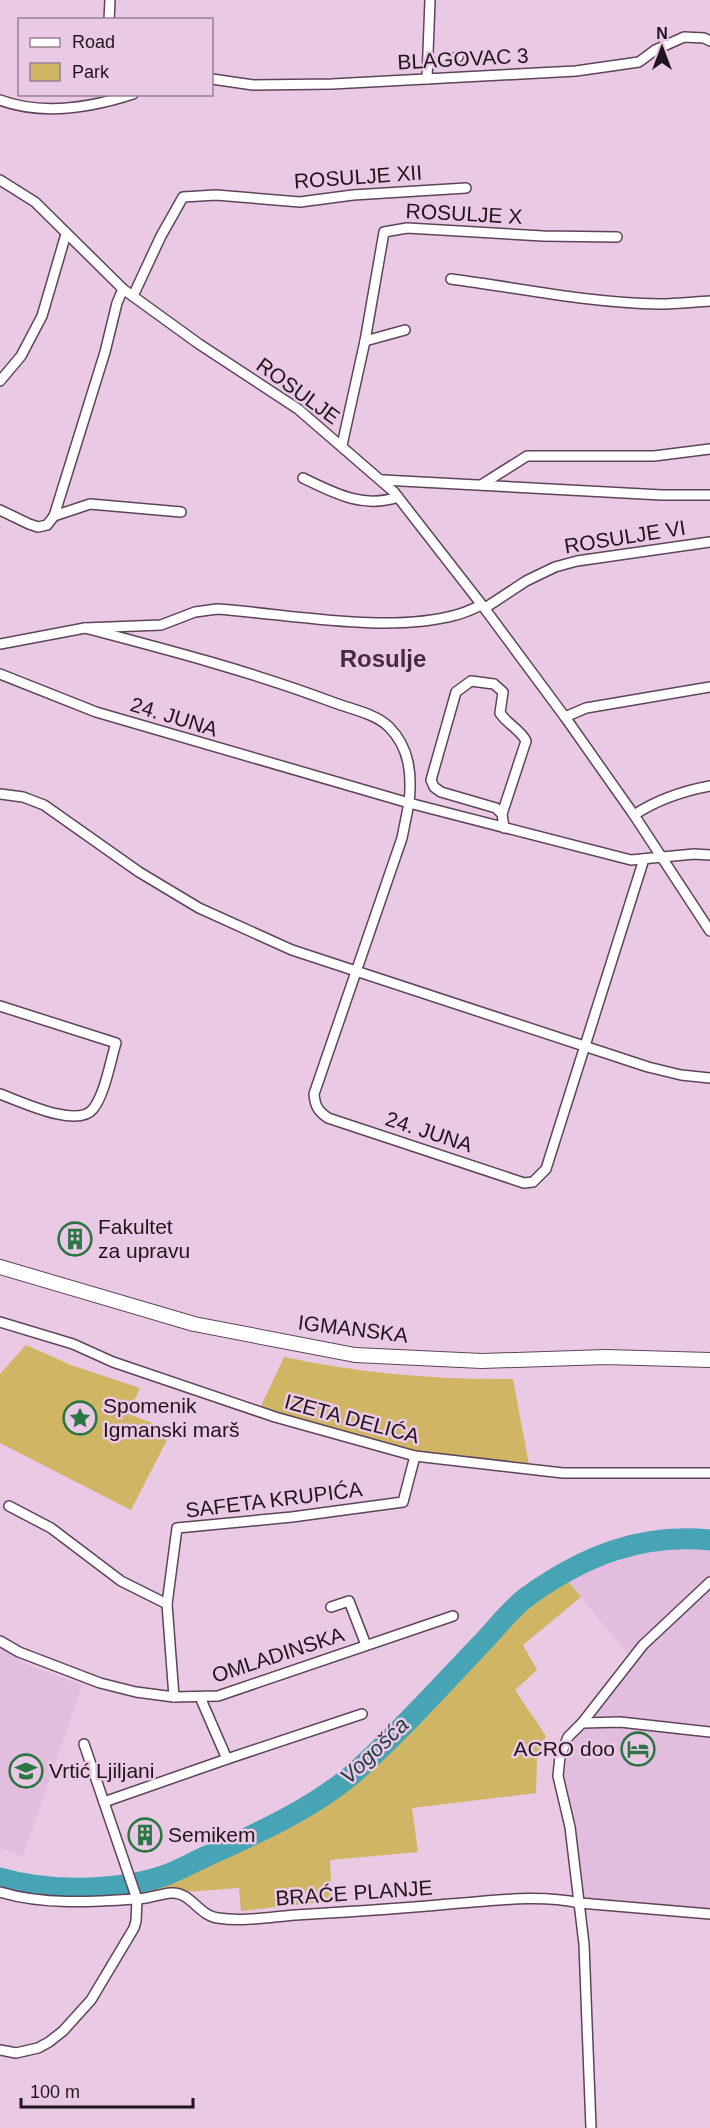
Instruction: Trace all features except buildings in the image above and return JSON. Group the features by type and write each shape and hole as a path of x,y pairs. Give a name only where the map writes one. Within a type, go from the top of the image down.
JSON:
{"main road":[{"name":"IGMANSKA","path":"0,1267 194,1324 355,1355 482,1361 606,1357 710,1360"}],"street":[{"path":"109,18 110,0"},
{"path":"428,79 430,0"},
{"name":"BLAGOVAC 3","path":"213,79 253,85 332,84 576,70 639,62 655,50 684,37 704,38 710,41"},
{"path":"428,65 458,57"},
{"path":"0,100 48,110 122,96"},
{"path":"0,180 35,202 66,234 42,316 21,356 0,381"},
{"name":"ROSULJE XII","path":"133,296 161,236 183,197 216,195 300,202 353,195 466,188"},
{"name":"ROSULJE X","path":"342,445 384,232 407,228 543,236 616,237"},
{"name":"ROSULJE","path":"66,234 123,289 199,344 298,410 383,480 483,607 565,717 634,815 710,931"},
{"path":"451,279 565,297 659,304 710,301"},
{"path":"0,510 38,527 47,525 54,516 123,289"},
{"path":"364,341 405,330"},
{"path":"481,485 527,456 654,456 710,449"},
{"path":"303,478 341,496 364,502 388,501 398,497"},
{"path":"383,480 662,495 710,495"},
{"path":"54,516 90,504 181,512"},
{"name":"ROSULJE VI","path":"483,607 526,581 566,564 710,542"},
{"path":"0,644 85,628 161,625 195,612 217,609 367,622 412,623 456,615 483,607"},
{"name":"24. JUNA","path":"85,628 284,683 371,716 387,725 402,743 411,776 410,803 402,838 314,1094 315,1104 320,1112 328,1118 524,1183 533,1182 546,1169 586,1048"},
{"name":"24. JUNA","path":"0,674 96,712 410,803"},
{"path":"502,814 496,808 441,792 434,787 431,780 456,692 471,681 494,684 503,692 500,713 505,721 525,737 526,741 502,814 504,828"},
{"path":"565,717 586,708 710,687"},
{"path":"634,815 675,795 710,786"},
{"path":"0,794 23,797 44,805 139,872 198,908 292,950 525,1025 586,1048 659,1070 710,1078"},
{"path":"410,803 631,860 661,856 710,855"},
{"path":"586,1048 644,859"},
{"path":"0,1006 116,1043 98,1100 88,1114 59,1115 0,1094"},
{"name":"IZETA DELIĆA","path":"0,1322 72,1344 113,1362 275,1417 415,1456 563,1473 710,1473"},
{"name":"SAFETA KRUPIĆA","path":"174,1697 167,1604 177,1528 291,1517 403,1502 415,1456"},
{"path":"9,1506 51,1528 121,1581 167,1604"},
{"path":"591,2128 585,1966 580,1903 570,1827 558,1776 560,1756 568,1737 582,1723 643,1645 710,1582"},
{"name":"OMLADINSKA","path":"331,1607 349,1601 366,1645"},
{"name":"OMLADINSKA","path":"0,1641 19,1652 100,1683 136,1692 174,1697 200,1697 218,1696 453,1616"},
{"name":"OMLADINSKA","path":"200,1697 227,1759"},
{"path":"104,1802 362,1714"},
{"path":"582,1723 620,1722 710,1732"},
{"path":"0,2050 16,2053 38,2048 63,2031 92,2000 136,1921 135,1895 84,1744"},
{"name":"BRAĆE PLANJE","path":"0,1893 18,1898 45,1900 178,1893 190,1900 198,1910 217,1918 361,1911 528,1898 710,1914"}],"shaded area":[{"path":"660,1539 710,1540 710,1914 580,1903 558,1776 568,1737 632,1659 562,1574 604,1553 634,1544"},
{"name":"Vrtić Ljiljani","path":"0,1648 28,1665 82,1685 23,1856 0,1848"}],"green space":[{"path":"26,1345 71,1365 140,1388 128,1414 172,1430 131,1510 0,1443 0,1374"},
{"path":"284,1357 398,1374 513,1379 530,1470 415,1456 260,1408"},
{"path":"562,1574 581,1597 523,1645 537,1670 515,1690 546,1736 537,1759 536,1793 412,1808 418,1852 330,1860 332,1901 241,1911 239,1888 67,1901 0,1892 0,1878 47,1888 79,1888 145,1880 165,1875 264,1831 311,1804 351,1775 390,1738 526,1597"}],"waterway":[{"name":"Vogošća","path":"0,1878 19,1883 61,1888 127,1885 171,1873 245,1839 301,1810 353,1774 418,1711 515,1607 549,1582 570,1569 614,1550 660,1540 710,1540"}],"place":[{"name":"Fakultet za upravu","path":"75,1239"},
{"name":"Spomenik Igmanski marš","path":"80,1418"},
{"name":"ACRO doo","path":"638,1749"},
{"name":"Vrtić Ljiljani","path":"26,1771"},
{"name":"Semikem","path":"145,1835"}],"district":[{"name":"Rosulje","path":"383,659"}]}
